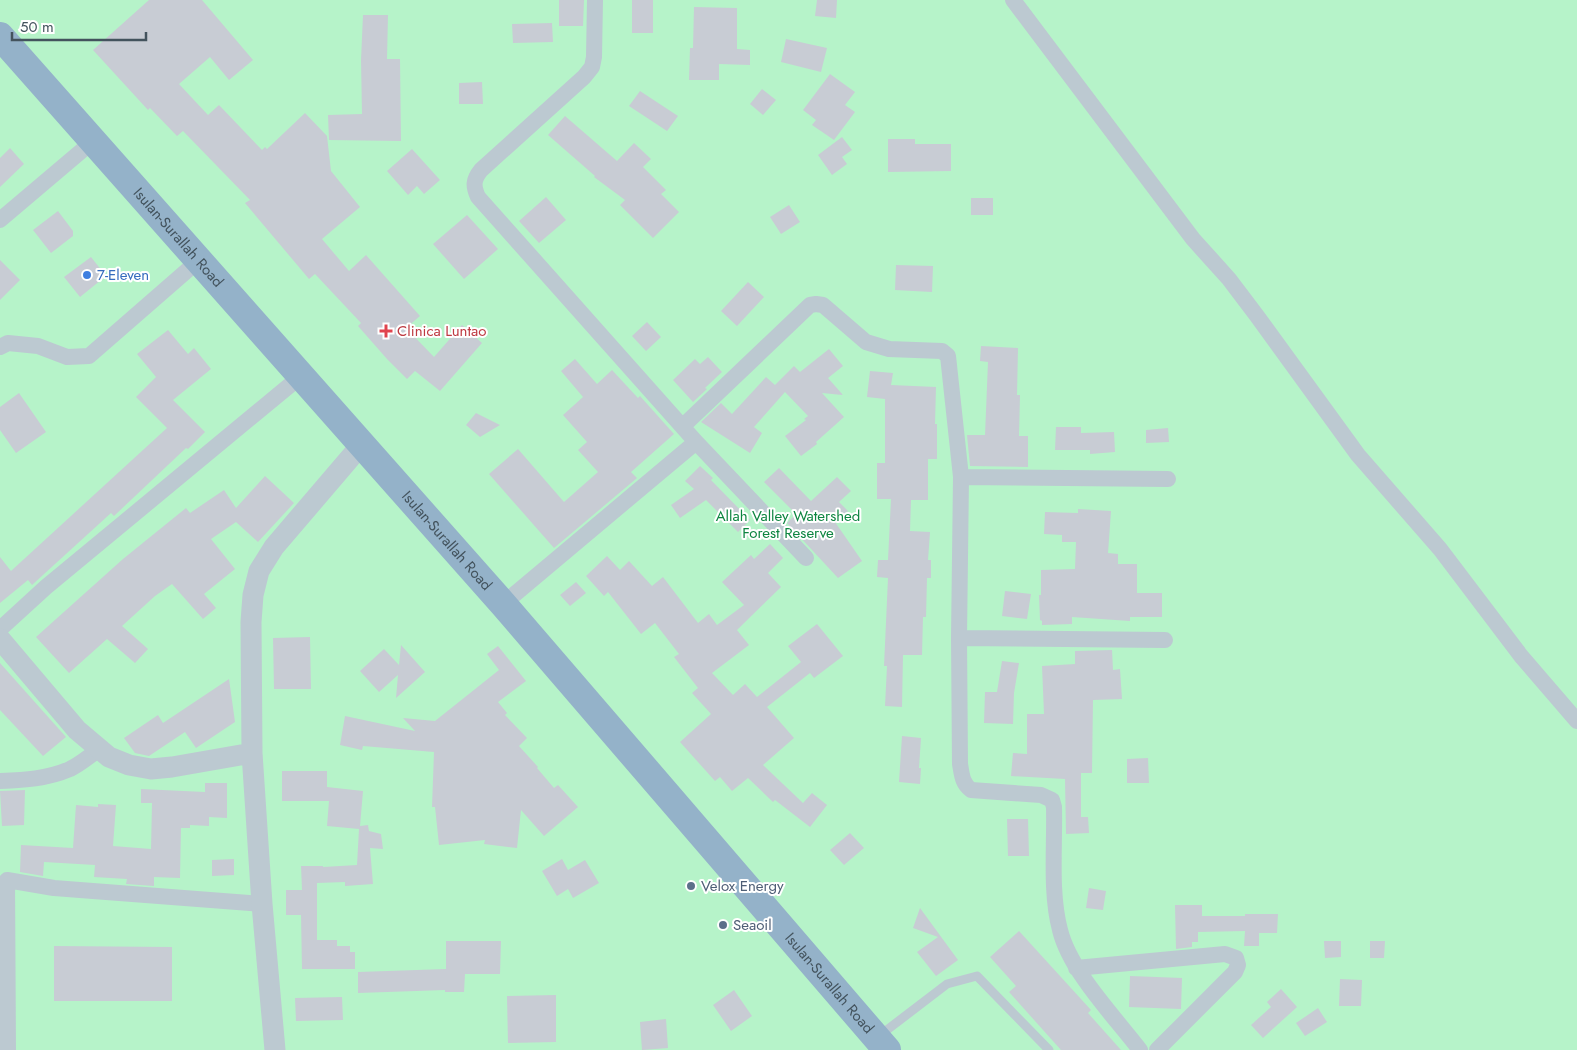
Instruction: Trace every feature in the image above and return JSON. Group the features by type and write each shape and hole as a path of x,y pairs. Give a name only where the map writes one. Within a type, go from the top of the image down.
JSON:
{"highway":[{"name":"Isulan-Surallah Road","path":"0,36 503,604 882,1044"}],"street":[{"path":"595,0 595,46 592,67 584,78 481,170 474,180 473,187 478,197 696,442 806,558"},
{"path":"1013,0 1193,239 1229,279 1262,322 1358,455 1440,549 1521,656 1577,721"},
{"path":"0,220 92,142"},
{"path":"0,347 8,342 38,346 68,357 89,356 198,261"},
{"path":"683,426 810,306 816,304 823,305 866,342 889,349 942,352 948,356 960,477 960,764 965,786 971,790 1042,795 1052,800 1054,808 1055,907 1060,931 1076,968 1140,1050"},
{"path":"0,629 46,587 301,376"},
{"path":"503,604 696,442"},
{"path":"275,1050 262,904 252,753 251,622 253,595 259,571 274,548 362,444"},
{"path":"960,477 1168,479"},
{"path":"959,638 1165,640"},
{"path":"0,639 77,730 109,757 128,765 151,769 252,753"},
{"path":"0,781 35,779 53,775 71,768 100,749"},
{"path":"8,1050 4,878 54,888 262,904"},
{"path":"1076,968 1225,954 1236,958 1238,965 1234,972 1156,1050"}],"lane":[{"path":"882,1044 947,984 977,976 1050,1050"}],"green space":[{"name":"Allah Valley Watershed Forest Reserve","path":"0,0 1577,0 1577,1050 0,1050"}],"building":[{"path":"149,0 202,0 253,60 229,80 210,57 179,84 208,115 219,105 262,150 265,147 267,149 305,113 327,136 331,171 360,207 322,239 349,271 366,255 420,316 406,328 434,357 462,325 482,343 440,391 415,371 407,379 358,326 361,323 315,274 309,279 245,203 250,200 183,131 177,136 150,108 148,110 93,50"},
{"path":"559,0 584,0 583,26 559,26"},
{"path":"632,0 653,0 653,33 632,33"},
{"path":"817,0 837,0 836,18 815,16"},
{"path":"694,7 737,8 737,49 750,50 750,65 719,64 719,80 689,80 690,48 693,48"},
{"path":"363,15 388,15 387,59 400,59 401,141 329,140 328,115 362,114 361,60"},
{"path":"552,23 553,42 513,43 512,24"},
{"path":"786,39 827,48 821,72 781,62"},
{"path":"830,74 855,92 845,105 855,112 834,140 812,125 816,120 803,110"},
{"path":"482,82 483,104 459,104 459,83"},
{"path":"762,89 776,100 763,115 750,104"},
{"path":"640,91 678,116 667,131 629,106"},
{"path":"565,116 617,161 634,143 651,159 643,167 666,190 661,194 679,212 653,238 620,205 625,200 594,177 548,135"},
{"path":"842,137 852,150 842,157 847,164 832,175 818,155"},
{"path":"888,139 915,139 915,144 951,144 951,171 888,172"},
{"path":"10,148 24,164 0,187 0,158"},
{"path":"412,149 440,180 424,194 417,186 408,195 387,171"},
{"path":"546,197 566,220 539,243 519,221"},
{"path":"971,198 993,198 993,215 971,215"},
{"path":"789,205 800,222 781,234 770,217"},
{"path":"58,211 73,231 73,236 51,253 33,230"},
{"path":"467,215 498,249 464,279 433,244"},
{"path":"91,257 106,276 80,297 64,277"},
{"path":"0,260 20,280 0,300"},
{"path":"896,265 933,266 932,292 895,290"},
{"path":"748,282 764,297 737,326 721,311"},
{"path":"647,322 661,337 646,351 632,336"},
{"path":"168,330 188,354 194,348 211,369 173,400 205,432 114,516 111,513 32,585 28,580 0,603 0,557 11,571 167,428 136,397 156,377 137,354"},
{"path":"981,346 1018,348 1017,395 1020,395 1019,436 1028,436 1028,467 970,466 967,435 985,435 988,362 980,361"},
{"path":"829,349 843,366 828,378 843,395 822,393 844,417 816,442 817,444 801,456 785,436 806,420 804,419 808,416 785,392 754,427 762,433 750,453 701,422 721,403 732,414 766,377 775,385 794,366 800,372"},
{"path":"708,357 722,372 693,402 673,380 695,359 700,364"},
{"path":"575,359 597,384 612,370 638,398 640,396 674,434 631,472 637,478 554,548 489,474 518,449 564,502 598,472 578,450 587,442 563,415 583,397 561,371"},
{"path":"870,371 893,373 891,385 936,387 935,424 937,424 937,459 928,459 928,500 911,500 910,531 930,532 928,560 931,560 931,578 927,578 926,617 923,617 922,655 903,655 902,707 885,706 887,666 884,666 888,578 877,577 878,560 888,560 891,499 877,499 877,463 885,463 885,399 867,397"},
{"path":"19,393 46,432 16,453 0,430 0,407"},
{"path":"476,413 500,425 480,437 466,425"},
{"path":"1056,427 1081,427 1081,433 1114,432 1115,452 1090,454 1090,450 1055,450"},
{"path":"1168,428 1169,442 1146,443 1146,430"},
{"path":"700,466 750,520 738,532 706,500 680,518 671,505 694,489 685,481"},
{"path":"779,468 811,501 837,477 851,491 839,502 848,511 835,522 862,561 838,578 787,523 796,514 764,482"},
{"path":"265,476 294,503 258,542 236,522 211,539 235,569 204,594 216,608 203,619 172,584 155,596 122,626 148,649 135,663 107,639 69,673 36,637 123,559 186,508 190,513 224,490 236,508"},
{"path":"1078,509 1111,511 1108,553 1118,554 1118,564 1137,564 1137,593 1162,593 1162,617 1130,617 1130,621 1072,617 1072,624 1042,625 1039,595 1041,595 1041,570 1075,569 1076,542 1062,542 1062,535 1044,534 1045,512 1078,513"},
{"path":"770,544 783,558 768,573 781,587 737,630 749,645 712,673 733,695 745,684 757,697 801,662 788,646 817,624 843,656 814,678 810,673 767,707 794,738 763,765 803,803 812,793 827,805 810,827 775,800 773,802 748,778 732,791 720,777 715,781 680,742 711,714 692,693 698,688 674,657 679,654 655,623 641,634 608,592 604,596 586,576 607,556 620,570 629,561 652,586 663,577 698,623 709,614 717,625 744,605 722,582 751,555 754,559"},
{"path":"576,582 586,593 570,606 560,595"},
{"path":"1005,591 1031,594 1027,619 1002,616"},
{"path":"310,637 311,689 274,689 273,638"},
{"path":"401,645 425,672 396,698 398,675 379,692 360,671 384,649 399,665"},
{"path":"498,646 526,681 498,702 507,713 505,715 527,738 519,746 554,788 558,785 578,807 544,836 521,810 517,848 484,844 485,840 439,845 435,807 432,807 434,752 363,746 362,750 340,745 345,716 415,731 403,718 435,721 499,670 487,654"},
{"path":"1112,650 1113,670 1120,669 1122,699 1093,700 1092,773 1081,773 1081,817 1088,817 1089,833 1066,834 1065,779 1011,776 1013,753 1027,754 1027,714 1044,714 1042,666 1075,664 1075,651"},
{"path":"1002,661 1019,663 1014,693 1013,724 984,723 985,692 997,692"},
{"path":"0,663 66,737 43,756 0,710"},
{"path":"229,679 235,722 196,748 185,732 149,756 135,753 124,738 158,715 163,723"},
{"path":"902,736 921,738 920,784 899,782"},
{"path":"1148,758 1149,783 1127,783 1127,759"},
{"path":"282,771 327,771 327,787 363,791 360,826 368,825 369,831 381,834 383,849 370,848 373,884 345,886 345,882 317,883 317,940 337,940 337,946 350,946 350,952 355,952 355,969 302,969 301,915 286,915 286,890 302,890 301,866 357,865 359,829 327,826 329,801 282,801"},
{"path":"205,783 227,783 227,818 209,817 209,826 190,825 190,828 181,828 180,878 154,877 154,886 126,884 127,879 94,877 95,865 44,862 43,876 20,872 21,845 73,848 76,805 98,807 98,804 116,805 113,846 151,849 152,803 141,803 141,789 205,792"},
{"path":"25,790 24,825 2,826 0,791"},
{"path":"1007,819 1028,819 1029,856 1008,856"},
{"path":"850,833 864,848 844,865 830,850"},
{"path":"234,859 234,875 212,876 212,860"},
{"path":"562,859 568,870 585,860 599,883 573,898 568,889 557,896 542,871"},
{"path":"1089,888 1106,891 1103,910 1086,908"},
{"path":"1175,905 1202,905 1202,916 1278,914 1277,933 1259,933 1259,946 1244,946 1245,931 1198,932 1198,942 1192,942 1192,947 1176,949"},
{"path":"920,908 958,960 936,976 917,952 938,937 913,928"},
{"path":"1019,931 1091,1010 1088,1013 1121,1050 1061,1050 1009,992 1016,986 990,957"},
{"path":"446,941 501,941 500,974 465,974 464,992 445,992 445,990 358,993 358,972 446,969"},
{"path":"1324,941 1341,941 1341,957 1325,958"},
{"path":"1370,941 1385,941 1384,958 1370,958"},
{"path":"54,946 172,947 172,1001 54,1001"},
{"path":"1130,976 1182,978 1181,1009 1129,1007"},
{"path":"1340,979 1362,980 1361,1006 1339,1006"},
{"path":"1281,989 1297,1007 1263,1038 1251,1025 1271,1007 1267,1002"},
{"path":"734,990 752,1016 731,1031 713,1005"},
{"path":"556,995 556,1042 508,1043 507,996"},
{"path":"342,997 343,1020 296,1021 295,998"},
{"path":"1318,1008 1327,1022 1305,1036 1296,1023"},
{"path":"666,1019 668,1048 642,1050 640,1022"}],"place":[{"name":"7-Eleven","path":"87,275"},
{"name":"Clinica Luntao","path":"386,331"},
{"name":"Velox Energy","path":"691,886"},
{"name":"Seaoil","path":"723,925"}]}
